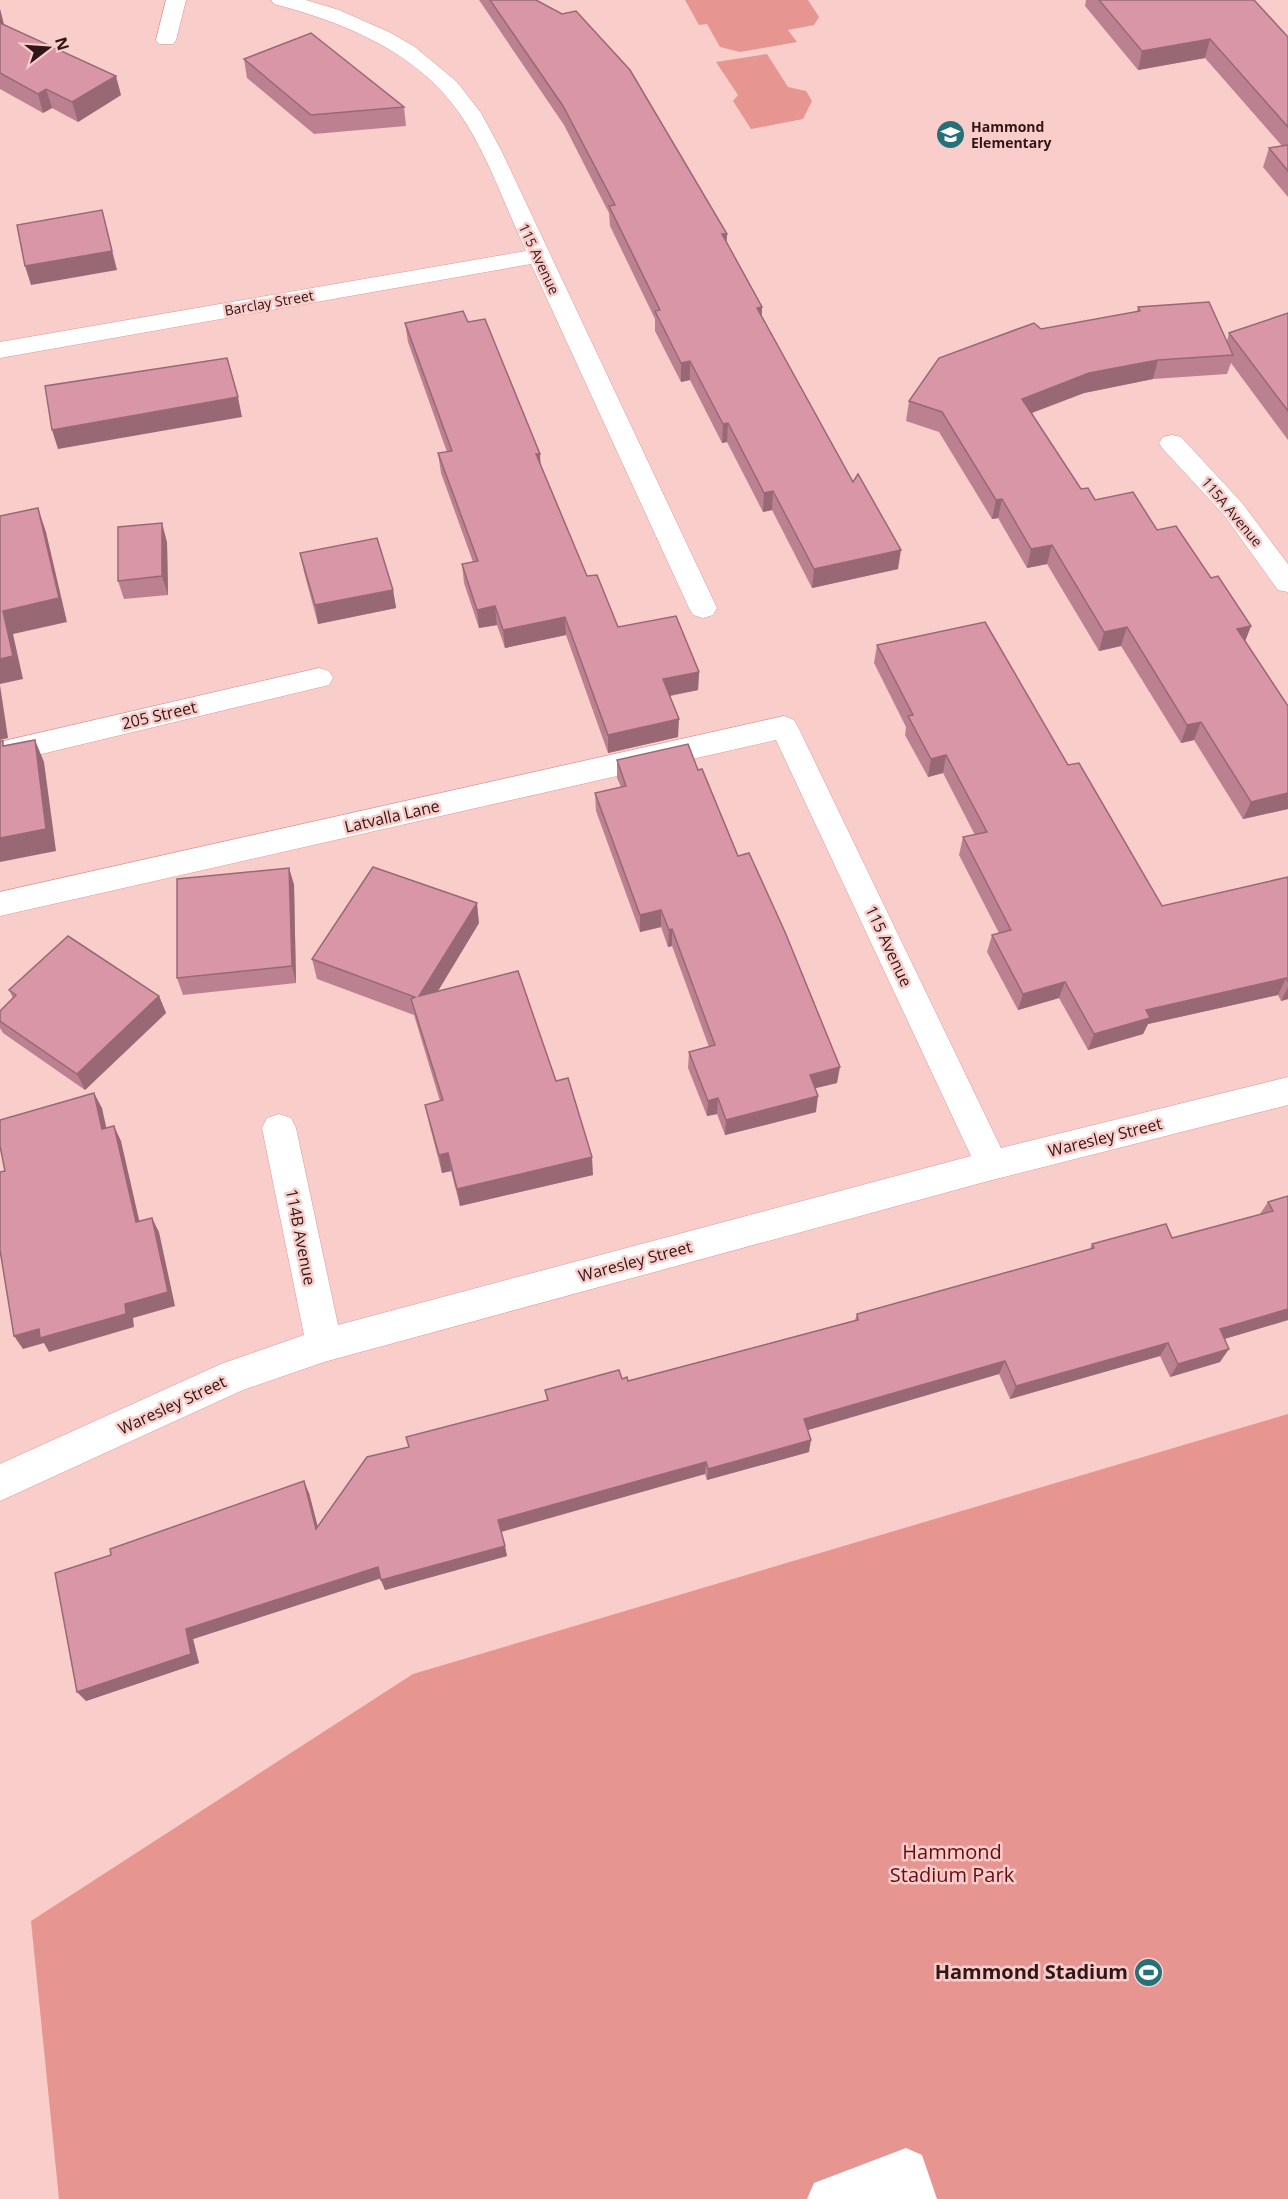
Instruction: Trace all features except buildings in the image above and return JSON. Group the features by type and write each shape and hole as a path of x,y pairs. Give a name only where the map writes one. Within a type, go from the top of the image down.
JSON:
{"street":[{"path":"166,40 176,0"},
{"name":"115 Avenue","path":"281,0 343,18 368,28 395,44 445,85 464,105 478,126 703,608"},
{"name":"Barclay Street","path":"0,350 537,256"},
{"name":"115A Avenue","path":"1172,443 1233,509 1288,583"},
{"name":"205 Street","path":"0,753 319,678"},
{"name":"115 Avenue","path":"784,727 992,1166"},
{"name":"Latvalla Lane","path":"0,904 784,727"},
{"name":"Waresley Street","path":"0,1483 234,1376 324,1345 992,1166 1288,1091"},
{"name":"114B Avenue","path":"279,1128 324,1345"},
{"path":"830,2199 906,2171 915,2199"}],"green space":[{"path":"685,0 808,0 819,17 814,25 788,30 797,42 740,52 720,47 707,24 699,25"},
{"path":"767,54 788,87 806,91 812,101 803,119 751,129 733,101 738,95 716,62"},
{"name":"Hammond Stadium Park","path":"1288,1414 1288,2199 59,2199 31,1921 413,1674"}],"place":[{"name":"Hammond Elementary","path":"950,135"},
{"name":"Hammond Stadium","path":"1149,1972"}]}
